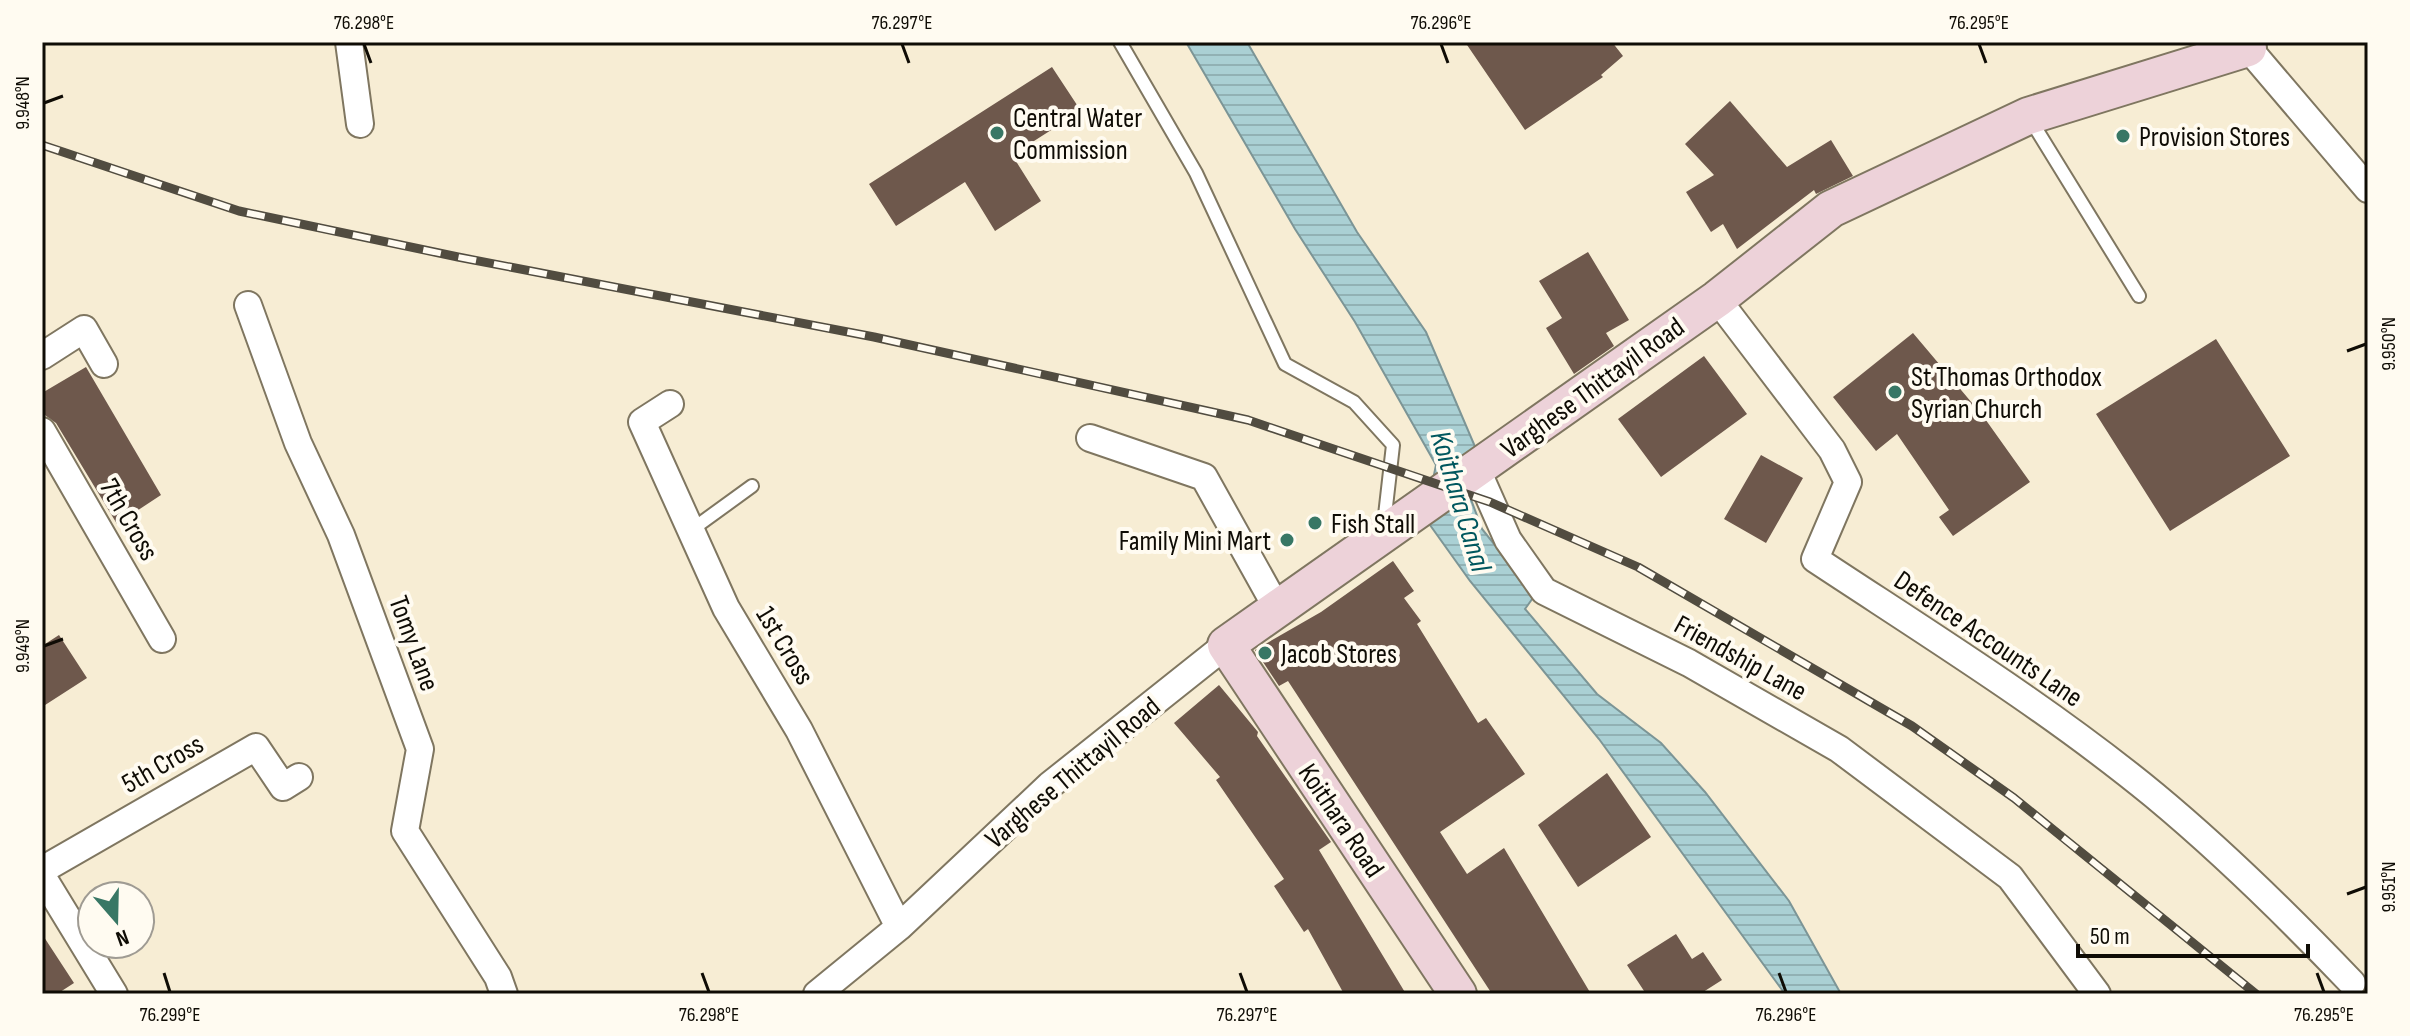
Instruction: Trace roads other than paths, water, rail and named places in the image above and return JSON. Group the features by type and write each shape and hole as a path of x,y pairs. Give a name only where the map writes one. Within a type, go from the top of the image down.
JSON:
{"street":[{"path":"349,42 360,124"},
{"path":"2246,45 2368,189"},
{"name":"Varghese Thittayil Road","path":"817,994 899,927 1050,785 1226,645 1717,299 1831,209 2028,116 2246,45"},
{"name":"Defence Accounts Lane","path":"1717,299 1832,450 1848,482 1815,559 2014,690 2153,795 2287,914 2352,983"},
{"name":"Tomy Lane","path":"248,305 298,443 341,535 420,749 405,831 498,977 504,994"},
{"path":"42,356 84,329 104,364"},
{"name":"1st Cross","path":"670,404 642,422 726,608 799,730 899,927"},
{"name":"7th Cross","path":"42,431 162,639"},
{"path":"1090,438 1204,477 1277,608"},
{"name":"Friendship Lane","path":"1477,470 1508,540 1544,591 1689,663 1839,749 2010,877 2097,994"},
{"name":"Koithara Road","path":"1226,645 1458,994"},
{"name":"5th Cross","path":"42,870 256,747 283,787 299,777"},
{"path":"42,876 114,994"}],"lane":[{"path":"1120,42 1196,173 1285,364 1354,402 1393,445 1383,535"},
{"path":"2028,116 2139,296"},
{"path":"690,531 752,486"}],"water":[{"name":"Koithara Canal","path":"1186,42 1247,42 1357,232 1426,332 1479,456 1460,470 1482,529 1535,595 1525,609 1597,694 1661,743 1705,792 1789,901 1841,994 1785,994 1599,739 1470,581 1425,518 1436,465 1355,322 1295,229"}],"railway":[{"path":"42,145 239,211 458,257 874,337 1248,420 1490,502 1638,567 1912,726 2014,798 2256,994"}],"place":[{"name":"Central Water Commission","path":"997,133"},
{"name":"Provision Stores","path":"2123,136"},
{"name":"St Thomas Orthodox Syrian Church","path":"1895,392"},
{"name":"Fish Stall","path":"1315,523"},
{"name":"Family Mini Mart","path":"1287,540"},
{"name":"Jacob Stores","path":"1265,653"}]}
